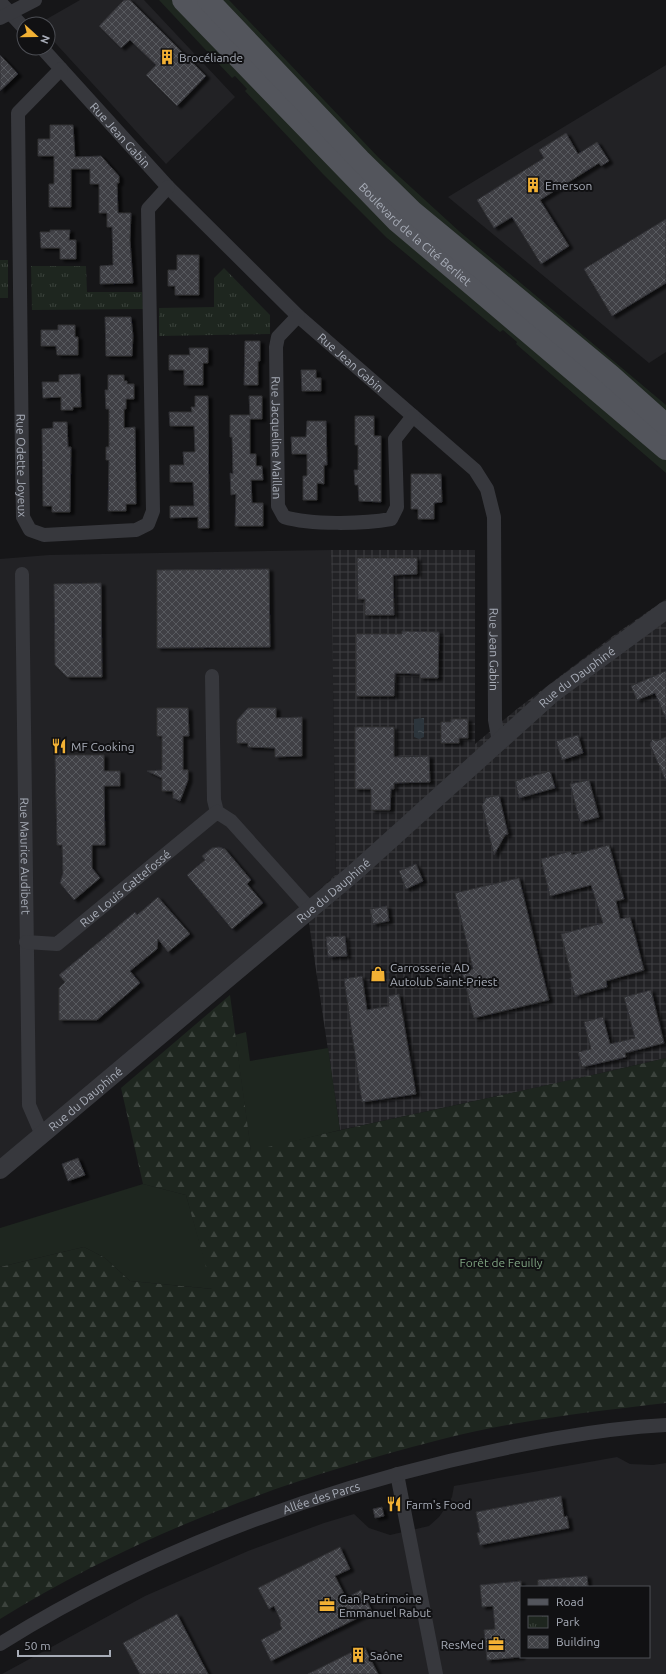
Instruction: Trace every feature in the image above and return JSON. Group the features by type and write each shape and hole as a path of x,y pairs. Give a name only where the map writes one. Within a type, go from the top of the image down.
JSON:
{"main road":[{"name":"Boulevard de la Cité Berliet","path":"183,0 397,221 666,449"},
{"name":"Boulevard de la Cité Berliet","path":"208,0 360,160 413,212 610,375 666,425"}],"street":[{"path":"5,15 34,0"},
{"path":"0,2 5,15 16,23"},
{"name":"Rue Jean Gabin","path":"49,56 168,187 298,316 475,470 487,489 492,502 495,533 495,720 499,742"},
{"name":"Rue Odette Joyeux","path":"61,69 18,113 23,517 30,530 44,535 136,530 148,524 153,511 148,209 168,187"},
{"name":"Rue Jacqueline Maillan","path":"298,316 278,337 276,347 278,506 284,517 299,522 377,522 391,519 396,507 395,439 413,416"},
{"name":"Rue Maurice Audibert","path":"22,574 29,1106 39,1128 44,1133"},
{"name":"Rue du Dauphiné","path":"0,1170 366,862 552,694 666,610"},
{"path":"212,676 214,800 217,812 231,821 310,909"},
{"name":"Rue Louis Gattefossé","path":"26,942 57,944 217,812"},
{"name":"Allée des Parcs","path":"0,1644 32,1624 121,1578 210,1536 285,1508 397,1474 564,1436 666,1425"},
{"path":"397,1474 436,1674"}],"shaded area":[{"path":"80,0 144,0 235,97 166,164 56,44 56,16 52,16"},
{"path":"666,65 666,352 649,363 448,197"},
{"path":"331,550 336,874 306,903 0,1159 0,559 49,555"},
{"path":"331,550 475,550 475,744 517,709 617,633 666,599 666,1058 340,1130 306,903 336,874"},
{"path":"617,1457 630,1464 653,1465 666,1463 666,1674 2,1674 145,1596 248,1551 324,1523 354,1514 369,1528 390,1535 429,1526 439,1517 452,1497 454,1486"}],"green space":[{"path":"159,0 229,0 378,157 460,232 666,405 666,473 516,344 517,342 503,330 500,332 387,238 322,173 245,91 247,89 235,76 232,78"},
{"path":"0,260 8,260 8,298 0,298"},
{"path":"31,266 86,266 87,292 142,292 143,309 32,310"},
{"path":"224,268 270,315 270,334 159,336 159,308 214,307 214,278"},
{"name":"Forêt de Feuilly","path":"230,995 251,1151 666,1058 666,1403 579,1414 492,1428 378,1456 322,1474 266,1493 156,1536 51,1589 0,1619 0,1267 84,1247 105,1258 130,1281 212,1289 186,1195 143,1184 121,1088"},
{"path":"246,1032 250,1061 328,1048 340,1130 251,1152 235,1035"},
{"path":"143,1184 186,1195 213,1289 130,1281 105,1258 84,1247 0,1267 0,1228"}],"water":[{"path":"424,718 424,737 419,739 414,737 414,719"}],"building":[{"name":"Brocéliande","path":"124,0 130,0 206,76 177,106 146,75 156,65 130,40 121,48 99,26"},
{"path":"0,55 18,74 0,91"},
{"path":"50,125 73,125 75,157 101,156 119,176 119,183 117,183 118,213 131,213 130,240 133,283 100,284 100,266 113,265 112,227 107,227 107,213 99,213 99,184 90,184 90,169 71,169 71,207 49,207 49,184 54,184 54,156 38,156 38,139 50,139"},
{"name":"Emerson","path":"566,133 578,154 597,142 609,161 601,166 599,163 540,200 569,246 541,264 512,217 494,228 477,200 544,158 539,150"},
{"path":"666,219 666,283 612,316 584,269"},
{"path":"50,230 70,230 69,240 76,240 76,259 60,259 60,248 41,248 40,232 50,232"},
{"path":"177,255 199,255 199,295 175,295 175,286 168,286 168,270 177,270"},
{"path":"105,317 131,317 133,336 132,356 106,356"},
{"path":"58,325 75,325 75,337 78,337 78,355 57,355 56,346 41,346 41,330 58,330"},
{"path":"245,341 260,341 258,385 244,385"},
{"path":"189,348 208,348 208,363 203,363 203,385 184,385 184,370 169,370 169,355 190,355"},
{"path":"301,370 316,370 316,378 321,378 321,391 302,391"},
{"path":"80,374 81,407 73,407 73,410 61,410 61,397 43,398 42,382 59,382 59,375"},
{"path":"108,375 124,375 124,381 127,381 127,384 134,384 134,399 126,399 126,409 124,409 124,428 135,427 136,504 126,504 126,511 108,511 109,460 106,460 106,447 109,447 109,409 106,409 105,390 108,390"},
{"path":"195,396 208,396 209,528 198,528 198,517 170,518 170,506 194,506 193,482 170,482 170,465 184,465 183,452 195,452 194,426 170,426 169,412 192,412 191,407 195,407"},
{"path":"249,396 262,396 262,419 250,419 250,454 256,454 256,466 262,466 263,480 251,480 252,503 263,503 263,526 235,526 236,494 231,495 230,473 233,474 230,415 250,415"},
{"path":"355,416 374,416 374,436 381,436 381,502 359,501 358,485 355,485 354,470 358,470 358,445 355,445"},
{"path":"307,421 326,421 327,465 324,465 324,484 317,483 317,500 303,500 303,476 307,476 307,454 292,454 291,437 306,437"},
{"path":"53,422 67,422 68,447 71,447 70,512 52,512 52,506 43,506 42,429 53,428"},
{"path":"411,474 441,474 442,502 434,503 434,519 418,519 418,509 411,509"},
{"path":"357,558 417,558 417,574 393,575 394,615 365,615 365,599 358,599"},
{"path":"269,569 270,647 157,648 157,570"},
{"path":"101,583 102,677 67,677 55,665 54,584"},
{"path":"402,631 439,632 438,678 420,678 420,674 395,673 394,696 356,696 356,634 402,634"},
{"path":"666,671 666,719 655,693 637,700 631,686"},
{"path":"157,708 188,708 189,736 183,736 183,770 188,770 188,780 180,801 173,798 173,791 162,791 162,778 147,771 162,770 162,736 157,736"},
{"path":"248,708 276,708 276,718 302,717 302,756 275,757 275,748 248,747 248,743 237,743 237,720"},
{"path":"451,719 468,719 468,738 459,738 459,743 441,743 441,722 451,722"},
{"path":"355,727 394,727 394,757 429,756 430,782 394,783 394,789 391,789 390,810 371,810 371,789 355,789"},
{"path":"578,735 583,753 562,760 556,741"},
{"path":"666,737 666,781 650,745 652,739 657,741"},
{"path":"55,755 104,755 104,771 120,771 120,786 104,786 105,845 92,845 92,868 100,878 74,900 60,883 63,873 62,845 57,845"},
{"path":"550,771 555,788 519,798 515,781"},
{"path":"589,780 599,817 580,822 570,784"},
{"path":"499,795 508,834 505,835 494,855 482,805 486,798"},
{"path":"609,845 624,899 616,901 620,919 630,917 644,970 606,981 607,987 575,996 561,934 603,923 591,885 550,896 541,859 571,851 572,855"},
{"path":"219,847 225,849 251,880 247,884 263,903 232,929 187,875 205,860 202,856 212,848"},
{"path":"416,864 423,881 406,889 399,871"},
{"path":"519,878 549,1000 474,1018 462,972 473,969 455,893"},
{"path":"158,897 190,934 168,952 158,939 157,949 130,971 140,983 97,1020 59,1020 59,988 65,982 59,975 135,912 137,915"},
{"path":"387,906 389,921 373,924 370,909"},
{"path":"345,936 347,956 328,957 326,937"},
{"path":"362,976 367,1010 389,1006 388,996 399,994 416,1094 362,1102 344,979"},
{"path":"651,990 664,1043 625,1053 626,1057 582,1067 578,1052 591,1049 584,1022 603,1017 610,1044 635,1038 624,997"},
{"path":"78,1158 85,1175 68,1181 62,1164"},
{"path":"561,1496 564,1517 567,1516 569,1528 480,1545 477,1533 480,1532 476,1512"},
{"path":"382,1507 384,1516 375,1518 373,1509"},
{"path":"340,1547 350,1569 335,1576 346,1598 361,1590 372,1611 271,1661 261,1640 282,1629 280,1624 281,1621 274,1606 269,1609 258,1588"},
{"path":"587,1576 588,1586 538,1586 538,1580"},
{"path":"521,1581 520,1657 487,1660 484,1630 495,1629 493,1606 482,1607 480,1585"},
{"path":"177,1614 208,1674 140,1674 123,1643"},
{"name":"Saône","path":"364,1646 378,1674 308,1674"}],"place":[{"name":"Brocéliande","path":"167,57"},
{"name":"Emerson","path":"533,185"},
{"name":"MF Cooking","path":"59,746"},
{"name":"Carrosserie AD Autolub Saint-Priest","path":"378,974"},
{"name":"Farm's Food","path":"394,1504"},
{"name":"Gan Patrimoine Emmanuel Rabut","path":"327,1605"},
{"name":"ResMed","path":"496,1644"},
{"name":"Saône","path":"358,1655"}]}
